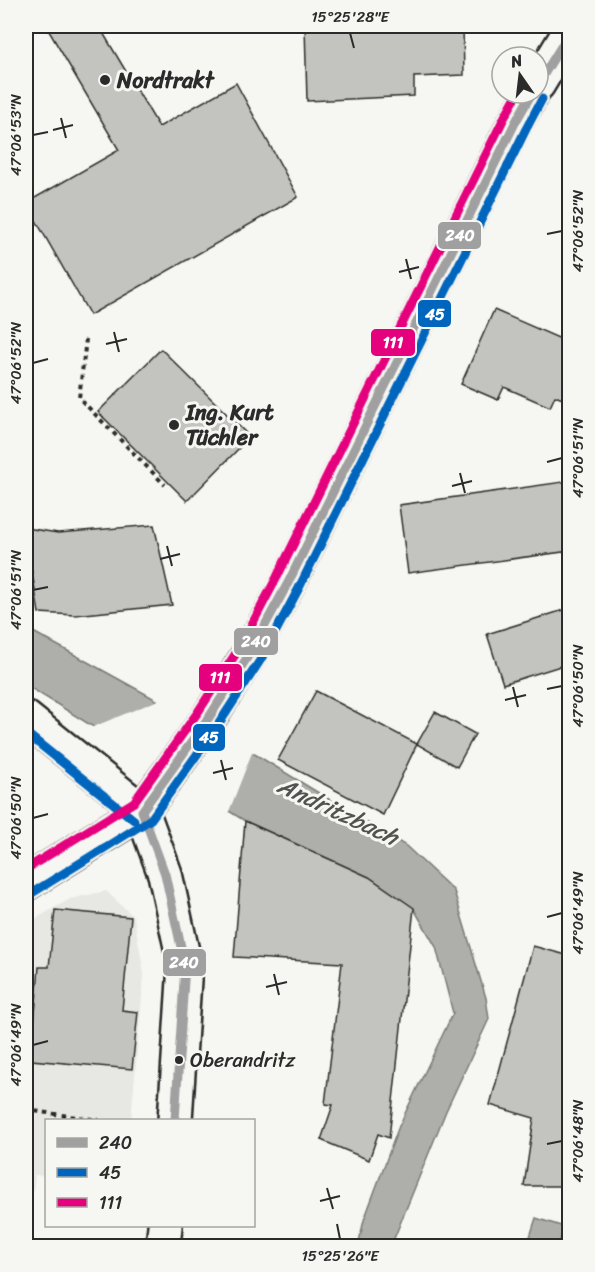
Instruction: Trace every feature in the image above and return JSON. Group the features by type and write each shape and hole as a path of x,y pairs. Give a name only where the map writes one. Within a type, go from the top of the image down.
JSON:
{"main road":[{"path":"550,64 570,31"},
{"path":"26,883 142,811 208,719 250,653 288,583 525,105"},
{"path":"26,718 142,811 165,874 185,965 175,1119"},
{"path":"163,1246 165,1227"}],"path":[{"path":"86,339 79,398 165,485"},
{"path":"26,1110 92,1119"}],"shaded area":[{"path":"106,891 134,917 144,974 131,1119 45,1119 45,1176 35,1175 26,1246 26,924 70,899"}],"water":[{"name":"Andritzbach","path":"26,628 258,756 406,846 454,891 486,998 489,1019 446,1111 391,1246 358,1246 364,1220 399,1126 453,1013 436,947 414,909 333,861 245,821 26,685"},
{"path":"536,1218 564,1227 558,1246 527,1246"}],"pier":[{"path":"161,699 253,750 228,814 88,729"}],"building":[{"path":"46,26 99,26 159,127 236,83 298,197 90,315 26,203 119,150"},
{"path":"305,26 463,26 464,75 414,77 414,96 307,101"},
{"path":"494,310 570,343 570,402 555,396 550,407 504,387 498,400 461,384"},
{"name":"Ing. Kurt Tüchler","path":"161,349 250,437 187,501 98,412"},
{"path":"570,481 570,551 408,573 399,505"},
{"path":"154,525 172,605 75,615 39,613 26,528 58,533"},
{"path":"570,608 570,663 503,684 487,634"},
{"path":"316,691 417,744 383,815 278,760"},
{"path":"435,712 475,734 457,767 417,744"},
{"path":"245,821 369,877 414,908 389,1138 378,1134 369,1160 321,1140 333,1105 325,1104 342,963 234,957"},
{"path":"55,910 131,917 122,1010 138,1012 132,1069 31,1060 39,967 49,967"},
{"path":"533,946 570,956 570,1186 524,1186 534,1118 490,1105"}],"transit line":[{"name":"240","path":"550,64 570,32"},
{"name":"111","path":"26,869 134,802 198,712 240,647 511,105"},
{"name":"240","path":"142,811 208,719 250,653 288,583 525,105"},
{"name":"45","path":"32,893 151,819 218,725 261,659 299,588 539,105"},
{"name":"45","path":"26,733 134,820"},
{"name":"240","path":"142,811 165,874 185,965 175,1119"}],"place":[{"name":"Nordtrakt","path":"105,80"},
{"name":"Ing. Kurt Tüchler","path":"174,425"},
{"name":"Oberandritz","path":"179,1060"}]}
